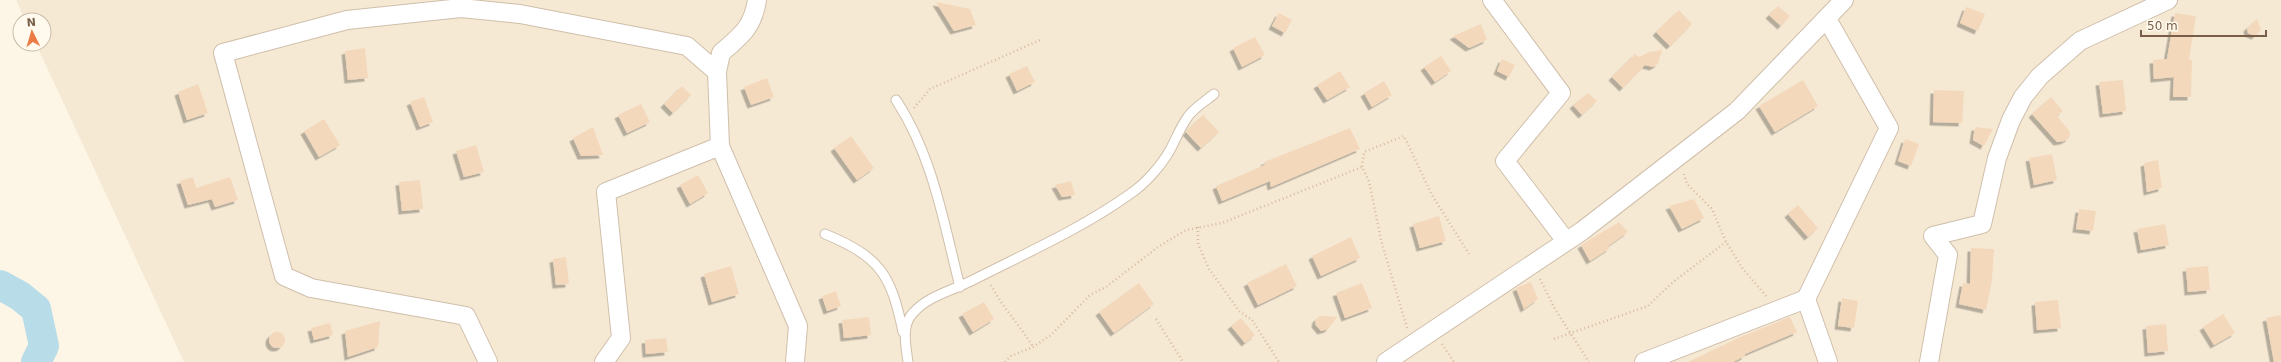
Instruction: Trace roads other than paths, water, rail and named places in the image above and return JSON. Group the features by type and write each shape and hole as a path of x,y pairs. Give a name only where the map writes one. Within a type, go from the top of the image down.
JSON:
{"street":[{"path":"757,0 755,13 745,33 721,53 717,72 720,146 798,326 794,362"},
{"path":"1492,0 1561,93 1505,161 1566,241"},
{"path":"1386,362 1566,241 1738,112 1844,0"},
{"path":"1929,362 1948,255 1933,236 1982,224 1997,158 2010,120 2023,97 2040,76 2080,41 2168,0"},
{"path":"488,362 466,316 311,288 284,276 223,53 347,20 461,8 528,15 687,46 717,72"},
{"path":"1644,362 1806,299 1889,128 1827,19"},
{"path":"604,362 620,338 606,192 720,146"},
{"path":"1806,299 1828,362"}],"lane":[{"path":"905,337 911,314 920,305 935,296 960,287 1016,259 1131,194 1149,176 1170,151 1188,116 1214,94"},
{"path":"896,100 908,119 930,174 960,287"},
{"path":"824,234 853,247 879,266 895,296 905,337 908,362"}],"waterway":[{"path":"0,285 20,296 36,309 44,346 36,362"}]}
